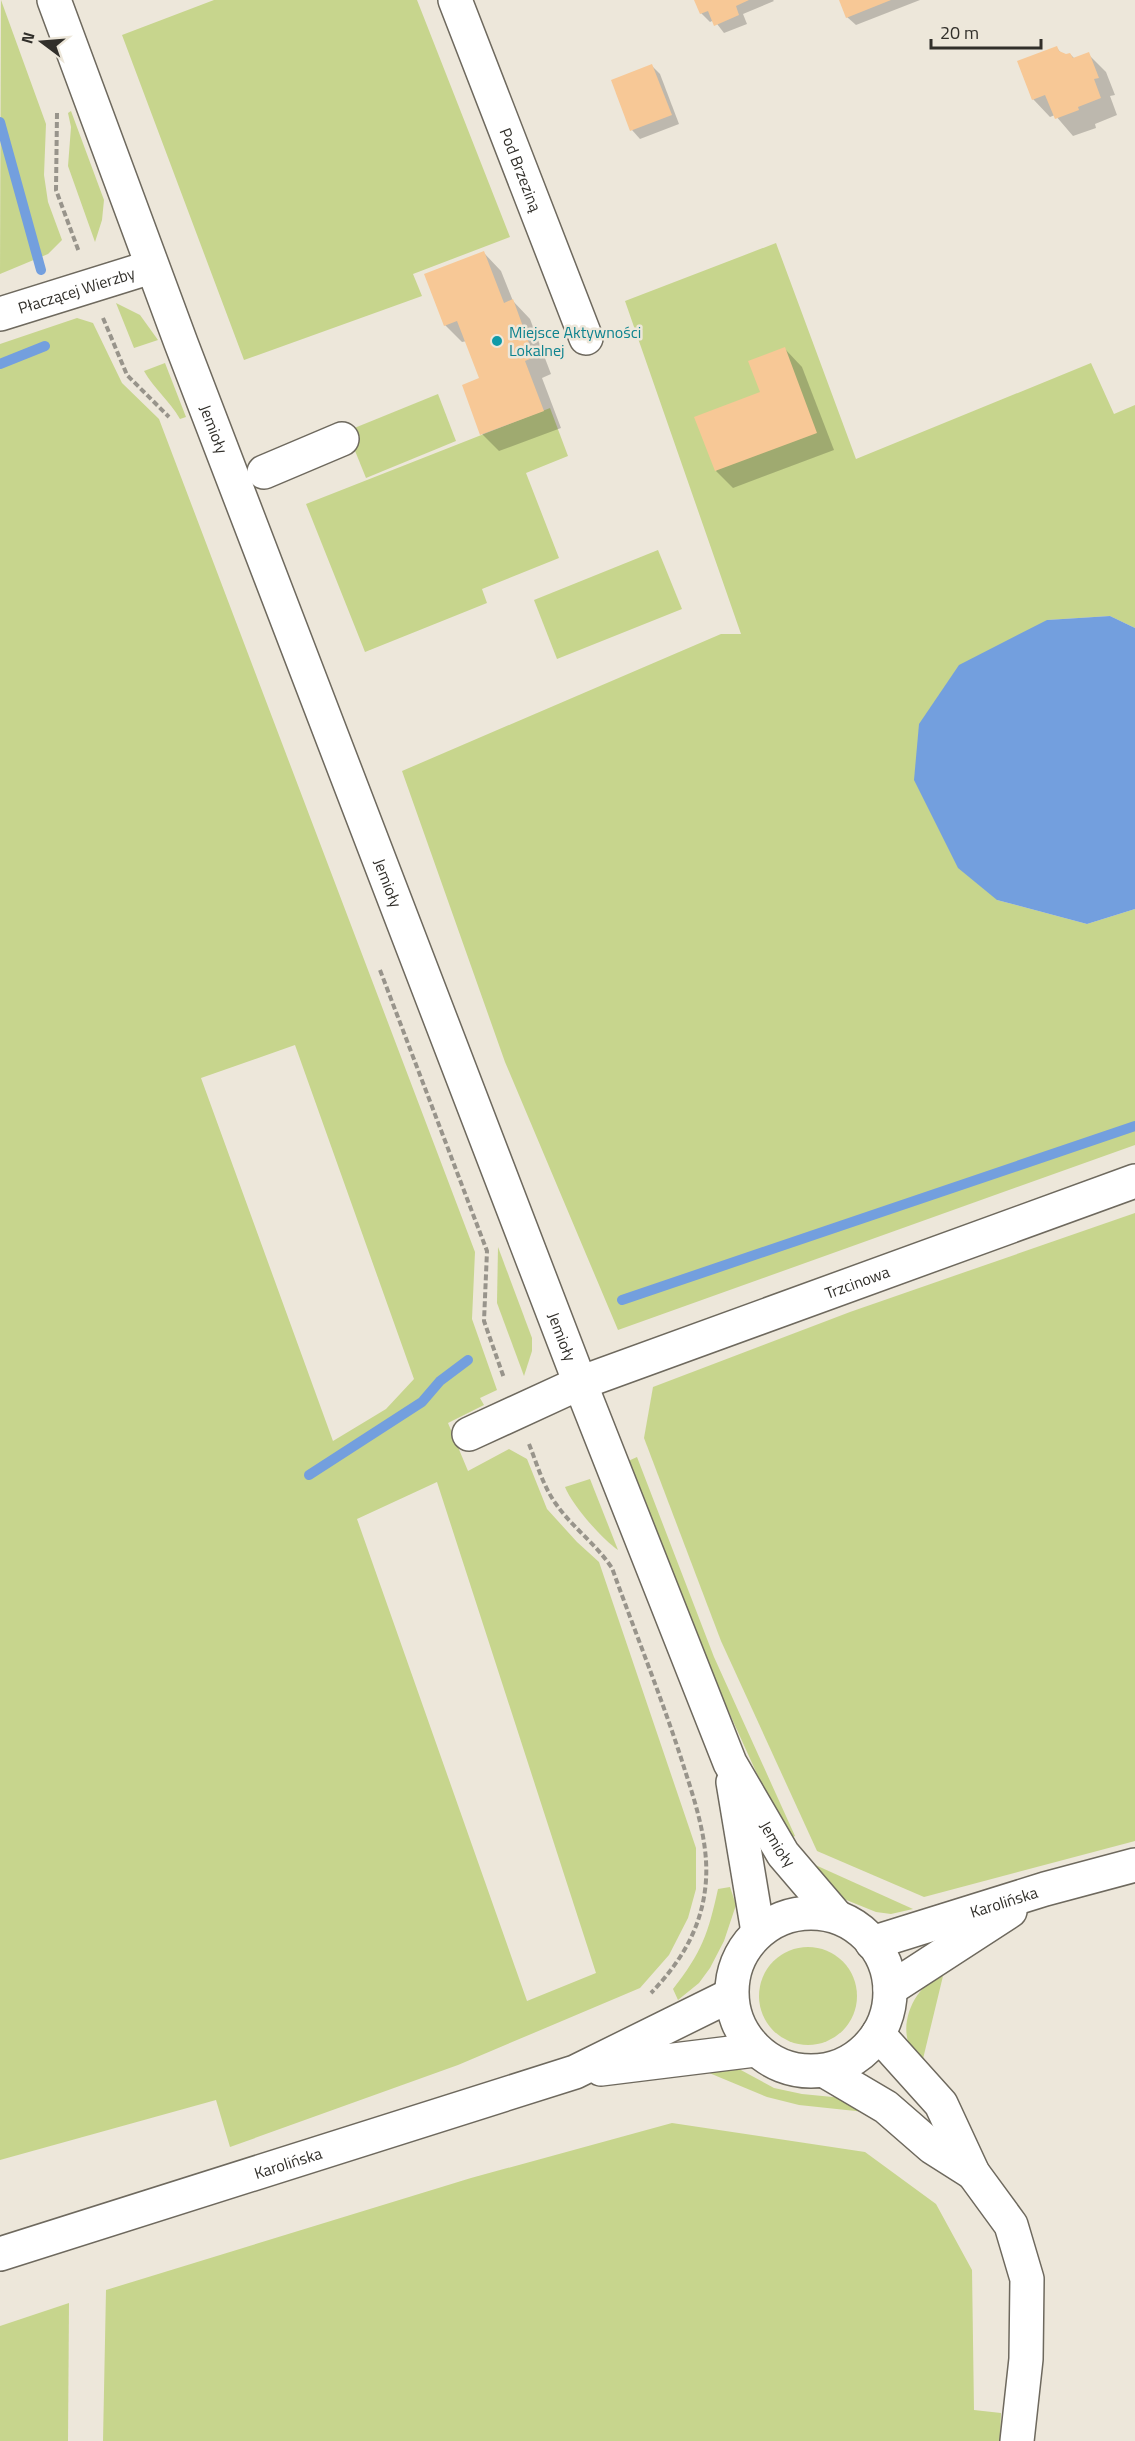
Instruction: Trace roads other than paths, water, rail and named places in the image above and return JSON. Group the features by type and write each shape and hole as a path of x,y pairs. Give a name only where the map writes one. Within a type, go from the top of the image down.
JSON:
{"street":[{"name":"Jemioły","path":"54,0 152,267 580,1383 730,1763 783,1854 836,1916"},
{"name":"Pod Brzeziną","path":"455,0 586,338"},
{"name":"Płaczącej Wierzby","path":"0,314 152,267"},
{"path":"264,472 342,439"},
{"name":"Trzcinowa","path":"469,1434 580,1383 1135,1181"},
{"name":"Jemioły","path":"730,1763 758,1932"},
{"name":"Karolińska","path":"872,1943 1045,1889 1135,1865"},
{"path":"890,1989 1045,1889"},
{"path":"808,1912 836,1916 860,1929 878,1950 889,1975 890,1989 885,2014 878,2034 867,2051 849,2063 825,2071 800,2072 776,2064 755,2050 740,2030 731,1995 731,1979 741,1953 758,1932 782,1917 808,1912"},
{"name":"Karolińska","path":"0,2254 576,2072 731,1995"},
{"path":"878,2034 941,2104 973,2173 1011,2225 1027,2279 1026,2359 1017,2441"},
{"name":"Karolińska","path":"576,2072 755,2050"},
{"path":"825,2071 886,2107 932,2147 973,2173"}],"water":[{"path":"1110,616 1135,628 1135,909 1087,924 997,900 958,868 914,780 919,724 959,665 1047,620"}],"waterway":[{"path":"0,122 41,270"},
{"path":"0,364 45,346"},
{"path":"622,1300 1135,1126"},
{"path":"309,1475 422,1402 440,1381 468,1360"}],"place":[{"name":"Miejsce Aktywności Lokalnej","path":"497,341"}]}
